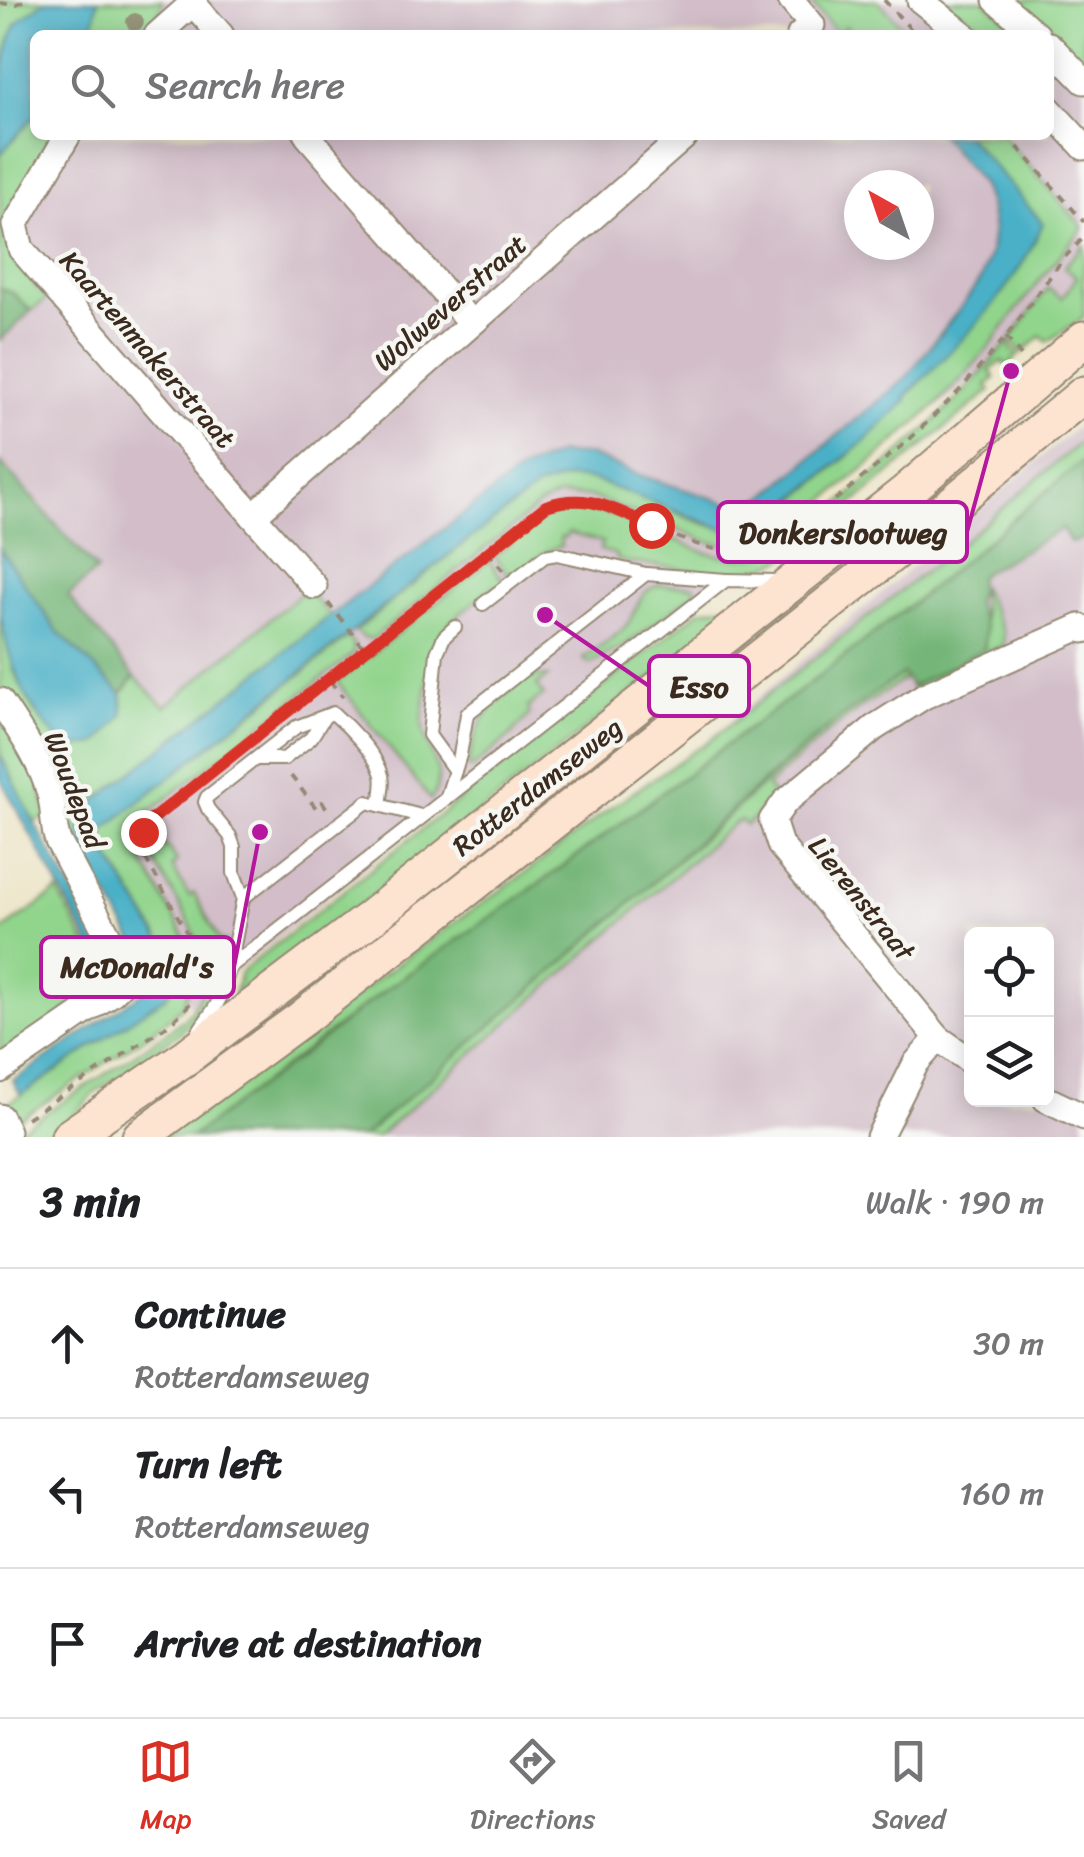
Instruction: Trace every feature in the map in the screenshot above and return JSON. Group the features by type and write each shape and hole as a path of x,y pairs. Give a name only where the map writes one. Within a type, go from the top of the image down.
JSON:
{"main road":[{"name":"Rotterdamseweg","path":"69,1137 186,1057 369,918 921,480 1084,339"},
{"name":"Rotterdamseweg","path":"140,1137 301,1019 863,577 1084,394"}],"street":[{"path":"792,0 812,24 805,30"},
{"path":"920,0 958,30"},
{"path":"996,0 1031,30"},
{"path":"162,30 192,2 217,30"},
{"path":"1054,50 1084,81"},
{"path":"1054,114 1084,147"},
{"name":"Kaartenmakerstraat","path":"65,140 15,224 21,249 322,596"},
{"path":"312,140 471,323"},
{"name":"Wolweverstraat","path":"253,516 680,140"},
{"name":"Lierenstraat","path":"964,1056 938,1038 780,845 772,820 785,802 874,728 924,696 1080,628 1084,630"},
{"name":"Woudepad","path":"0,702 36,759 49,790 58,842 125,968 123,982 112,993 0,1070"},
{"path":"879,1137 916,1064 938,1038"},
{"path":"1054,1103 1084,1118"}],"lane":[{"path":"483,604 546,556 557,554 646,574 796,581"},
{"path":"447,796 467,714 646,574"},
{"path":"230,967 726,580"},
{"path":"454,627 444,636 437,652 430,735 455,771"},
{"path":"186,1057 202,1022 220,998 243,898 234,873 230,836 206,798 296,727 333,713 374,758 383,775 380,806"},
{"path":"243,898 367,802 421,816"}],"path":[{"path":"0,3 14,5 27,0"},
{"path":"884,0 911,30"},
{"path":"1011,140 1084,222"},
{"path":"283,716 546,506 567,500 590,500 725,552 771,548 788,538 909,440 959,391 1006,338 1063,259 1084,237"},
{"path":"1006,338 1023,358"},
{"path":"322,596 366,650"},
{"path":"329,679 358,718 348,726"},
{"path":"288,772 316,808 322,802 339,824"},
{"path":"2,1128 164,1028 192,1002 199,971 196,951 142,846 143,832 150,821 192,788"}],"shaded area":[{"path":"58,0 1084,0 1084,284 1048,318 191,1007 77,705 0,574 0,114 30,69 30,140 1054,140 1054,30 53,30"},
{"path":"1084,421 1084,1137 212,1137 307,1081"}],"green space":[{"path":"0,0 47,0 16,24 0,71"},
{"path":"98,0 162,0 156,20 146,30 92,30"},
{"path":"809,0 877,0 906,30 850,30 846,26 834,30"},
{"path":"940,0 983,0 1022,30 988,30"},
{"path":"1014,0 1084,0 1084,70 1054,40 1054,30 1044,30"},
{"path":"30,121 30,140 51,140 6,216 11,251 47,299 31,311 12,292 0,288 0,155"},
{"path":"970,140 1006,140 1082,229 988,348 936,405 789,530 752,546 723,545 589,496 558,496 541,504 372,639 356,631 524,496 558,479 582,478 608,484 685,517 734,530 760,526 770,520 865,441 907,400 1002,293 1016,192"},
{"path":"1084,244 1084,317 1047,342 1041,336 1022,353 1010,340 1048,288 1062,298 1077,277 1064,267"},
{"path":"0,288 12,292 31,311 0,340"},
{"path":"1007,343 1018,356 1007,366 1002,361 990,371 995,378 987,385 991,390 793,553 772,564 717,572 632,563 600,550 602,542 568,533 560,538 561,546 547,551 511,578 496,558 539,520 568,508 607,514 704,552 746,557 776,551 902,451 957,399"},
{"path":"1084,439 1084,460 817,678 547,878 382,992 203,1129 191,1137 162,1137 613,806 713,738 954,549"},
{"path":"1084,460 1084,538 1071,543 1062,529 978,576 980,590 976,602 985,628 985,648 911,687 903,674 836,721 362,1137 191,1137 382,992 547,878 817,678"},
{"path":"0,462 97,570 68,596 134,676 122,694 57,631 0,549"},
{"path":"487,562 505,582 498,590 494,586 451,621 432,647 422,721 437,770 431,800 337,682"},
{"path":"659,585 694,586 696,590 627,644 589,664 584,659 624,628 646,592"},
{"path":"981,586 1003,632 1004,645 914,691 911,687 985,648"},
{"path":"306,589 330,616 95,801 79,824 83,853 68,847 0,685 0,611 14,671 35,713 57,739 123,715 122,694 134,676 165,707"},
{"path":"729,605 735,612 230,1008 241,972 700,610"},
{"path":"348,637 354,645 353,654 145,815 138,827 138,853 190,946 194,973 183,1006 151,1033 17,1121 3,1107 165,997 176,983 178,969 101,842 106,828"},
{"path":"903,674 906,678 826,734 767,786 776,798 746,825 741,820 734,823 377,1137 362,1137 824,730"},
{"path":"536,676 548,677 537,685 544,695 528,707 530,714 510,736 472,768 468,767 485,716 515,686"},
{"path":"0,708 29,754 48,817 34,822 0,754"},
{"path":"161,821 164,848 168,847 177,862 172,866 189,896 194,893 220,942 226,942 221,969 206,1003 181,1032 96,1092 58,1131 48,1137 8,1137 166,1033 198,999 204,960 184,913 150,854 151,836"},
{"path":"58,891 105,984 0,1058 0,932"}],"water":[{"path":"47,0 98,0 93,30 30,30 30,121 0,155 7,53 16,25"},
{"path":"945,140 970,140 1043,223 1017,272 964,337 905,397 907,400 865,441 761,526 723,529 593,480 569,478 539,486 106,828 101,843 178,969 176,983 165,997 21,1095 13,1081 149,988 154,977 83,853 79,824 95,801 522,469 559,454 589,455 733,505 763,498 905,379 965,302 982,277 990,254 993,229 982,185"},
{"path":"0,549 57,631 122,694 123,715 97,744 69,748 42,721 22,687 8,650 0,612"},
{"path":"0,754 112,962 103,967 0,778"}],"place":[{"name":"Donkerslootweg","path":"1011,371"},
{"name":"Esso","path":"545,615"},
{"name":"McDonald's","path":"260,832"}],"route":[{"path":"143,832 150,821 546,506 567,500 590,500 651,525"}]}
